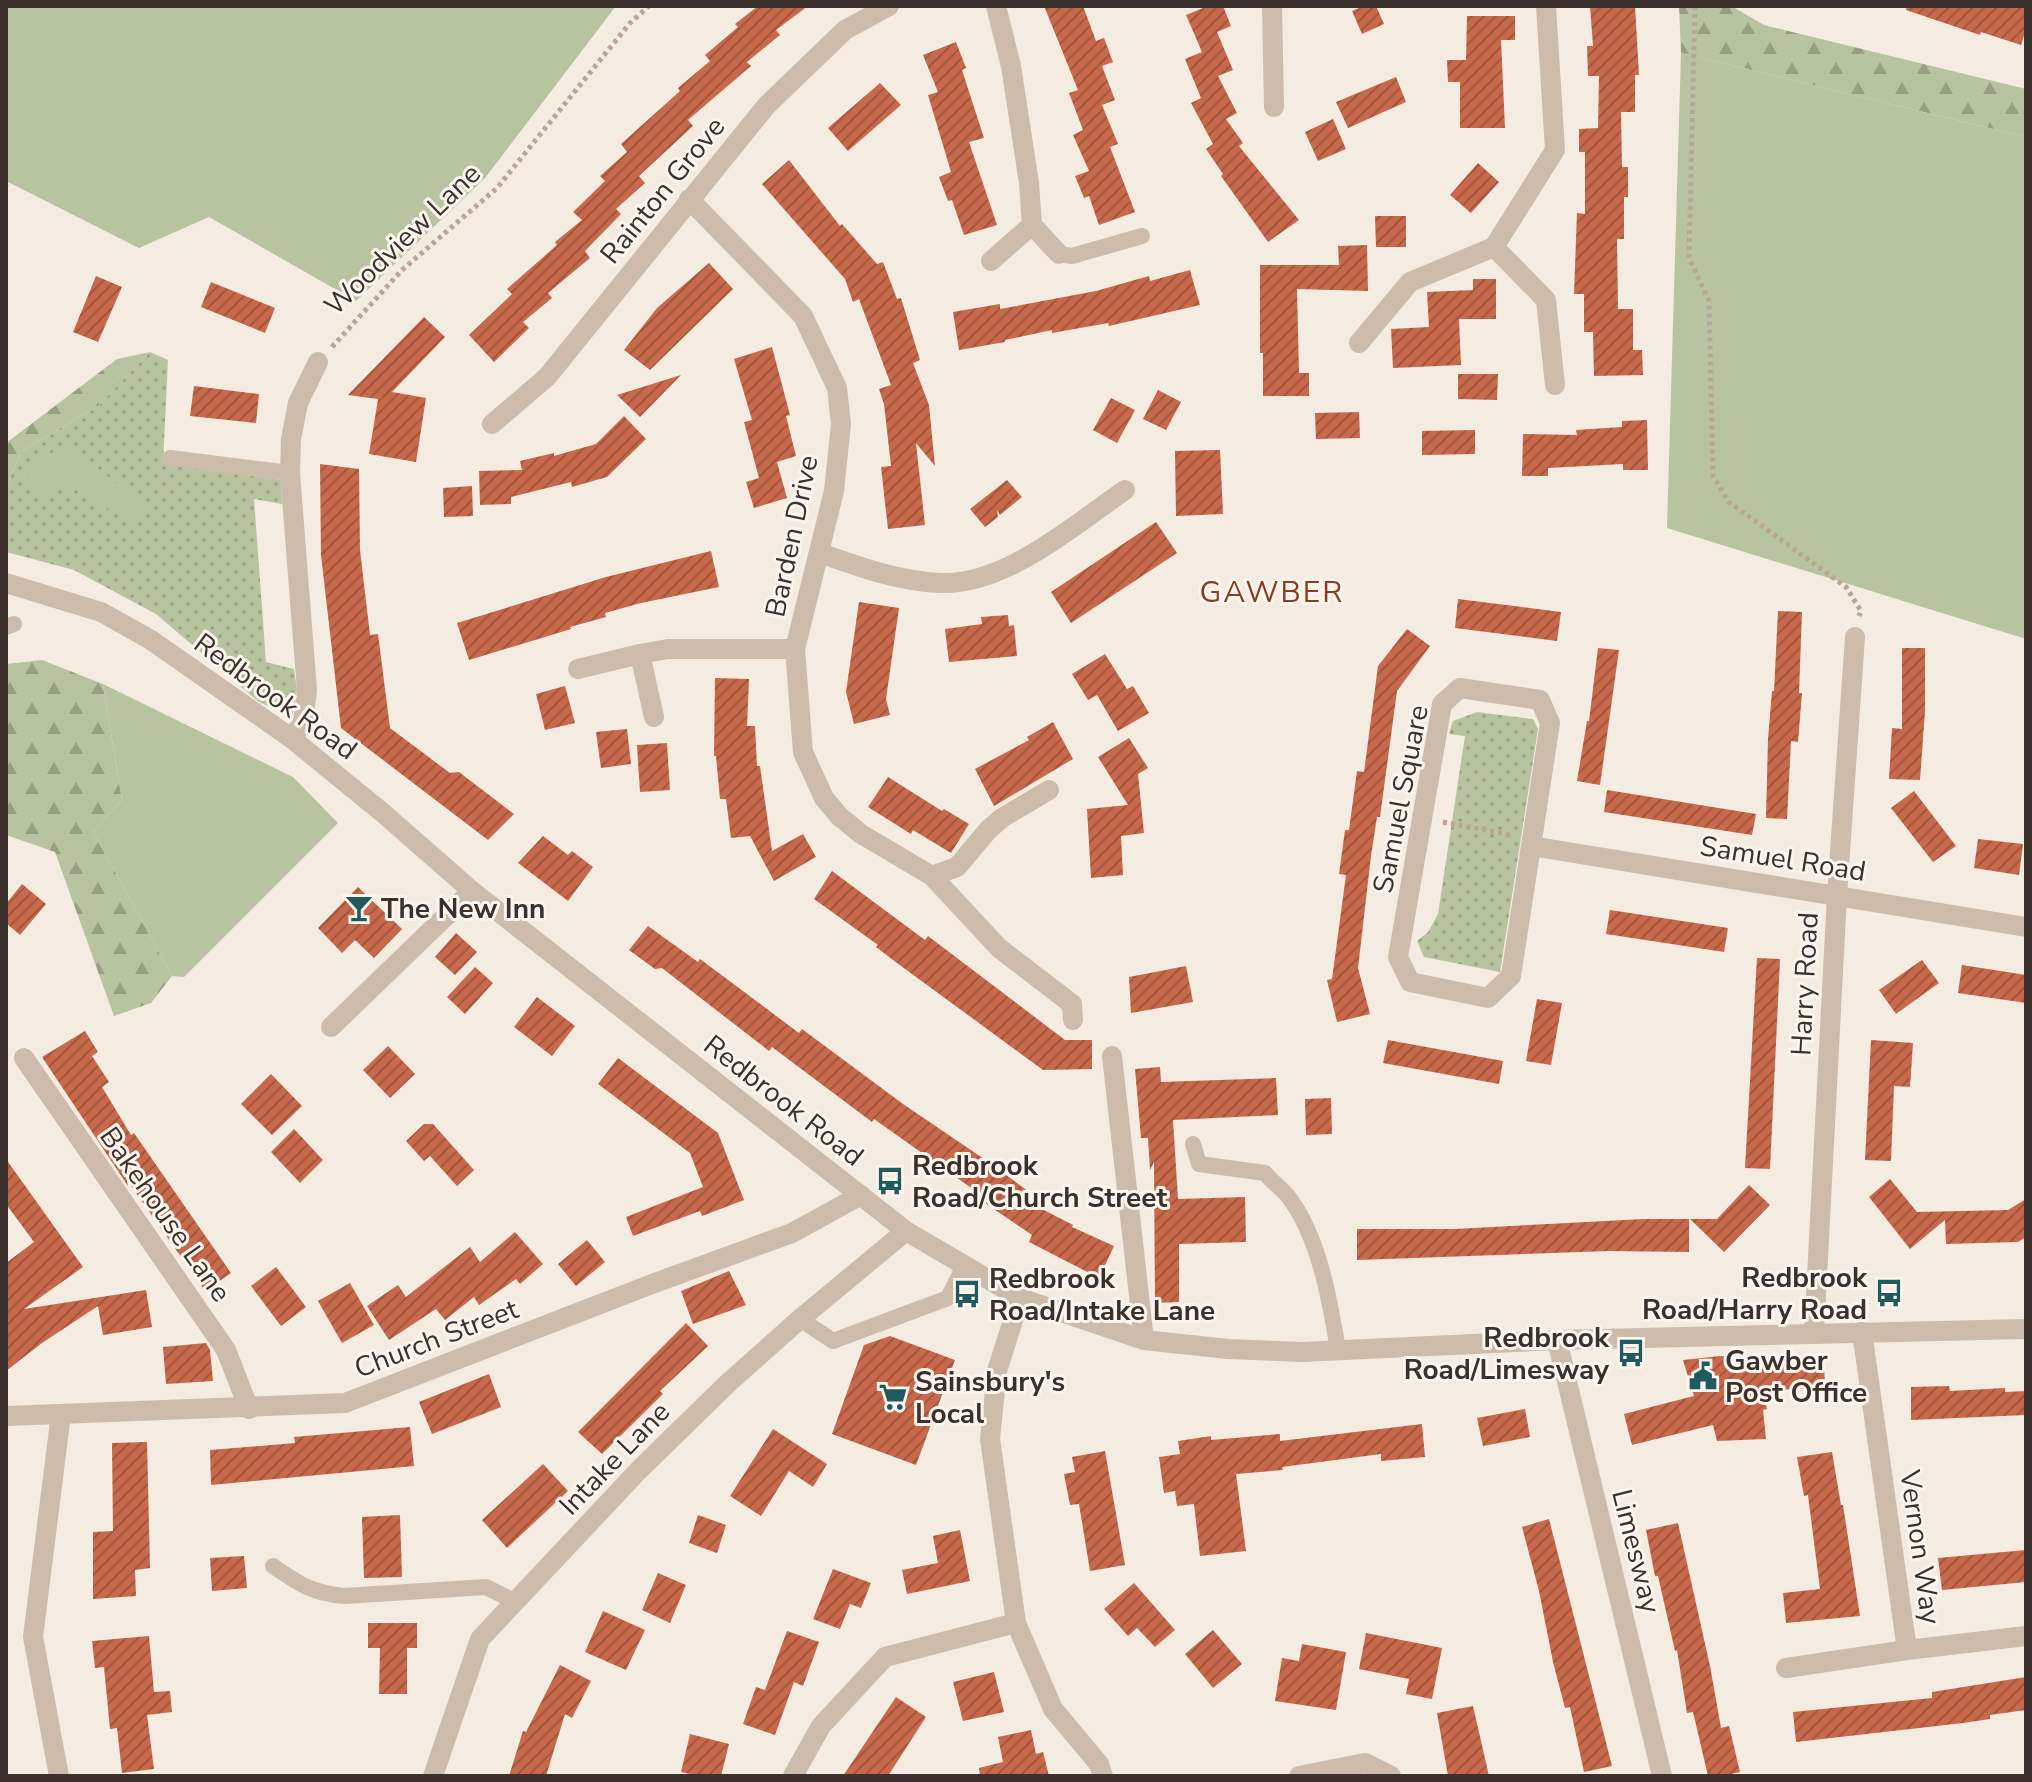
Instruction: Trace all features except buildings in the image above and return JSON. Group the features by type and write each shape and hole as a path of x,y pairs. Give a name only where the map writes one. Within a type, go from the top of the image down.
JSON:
{"street":[{"name":"Rainton Grove","path":"492,424 547,377 767,105 845,30 889,6"},
{"path":"996,6 1011,66 1029,183 1032,225 1059,254"},
{"path":"1272,6 1274,107"},
{"path":"1359,343 1410,282 1494,247 1555,150 1546,6"},
{"name":"Barden Drive","path":"689,199 803,316 837,388 841,424 834,491 795,649 803,752 824,798 839,816 861,834 932,876 999,948 1072,1004 1073,1020"},
{"path":"991,261 1032,225"},
{"path":"1494,247 1546,300 1555,385"},
{"path":"291,738 303,723 307,690 290,473 291,439 298,403 318,362"},
{"path":"820,553 872,572 940,583 970,580 1028,558 1125,490"},
{"name":"Redbrook Road","path":"6,583 101,612 151,640 291,738 472,891 906,1231 1020,1298 1144,1340 1228,1349 1302,1352 1557,1340 2026,1329"},
{"name":"Harry Road","path":"1814,1334 1837,895 1855,637"},
{"path":"578,669 668,649 795,649"},
{"path":"640,654 654,717"},
{"name":"Samuel Square","path":"1460,688 1540,700 1550,723 1532,843 1511,976 1488,998 1410,982 1398,957 1442,704 1460,688"},
{"path":"932,876 957,867 989,829 1049,790"},
{"name":"Samuel Road","path":"1532,843 2026,927"},
{"path":"331,1027 472,891"},
{"path":"1112,1056 1144,1340"},
{"name":"Bakehouse Lane","path":"24,1058 226,1350 249,1409"},
{"name":"Church Street","path":"6,1416 345,1403 792,1233 861,1195"},
{"name":"Intake Lane","path":"433,1776 480,1639 638,1471 727,1384 906,1231"},
{"path":"1020,1298 997,1371 990,1439 1016,1623 1053,1709 1099,1764 1103,1776"},
{"name":"Vernon Way","path":"1862,1332 1907,1650 2026,1636"},
{"name":"Limesway","path":"1557,1340 1662,1776"},
{"path":"54,1775 33,1637 61,1414"},
{"path":"793,1776 821,1726 885,1657 1016,1623"},
{"path":"1786,1668 1907,1650"},
{"path":"1299,1776 1365,1763 1391,1776"}],"lane":[{"path":"1059,254 1072,256 1142,236"},
{"path":"170,458 290,473"},
{"path":"1193,1144 1199,1164 1265,1173 1274,1185 1286,1193 1317,1255 1330,1296 1338,1350"},
{"path":"800,1319 833,1341 948,1298 964,1266"},
{"path":"273,1566 304,1588 323,1594 344,1596 486,1587 516,1602"}],"path":[{"name":"Woodview Lane","path":"318,362 402,270 497,188 630,23 649,6"},
{"path":"1695,6 1689,258 1709,301 1713,476 1729,502 1846,587 1861,611 1855,637"},
{"path":"1422,818 1532,843"}],"green space":[{"path":"6,6 616,6 485,178 356,301 209,217 139,248 6,181"},
{"path":"1679,6 1731,6 1764,25 2026,89 2026,137 1681,53"},
{"path":"1681,53 2026,137 2026,639 1667,528"},
{"path":"150,352 168,360 163,463 281,480 282,504 254,499 266,662 294,669 297,690 292,717 259,702 156,614 74,570 6,552 6,488 21,452 99,405"},
{"path":"150,352 99,405 21,452 6,488 6,443 117,359"},
{"path":"65,443 148,507 133,523 65,484 45,499 24,473"},
{"path":"42,660 103,684 122,800 93,831 172,976 151,1003 114,1016 55,852 6,835 6,664"},
{"path":"103,684 293,777 338,823 184,977 172,976 93,831 122,800"},
{"path":"1477,712 1533,719 1538,729 1500,972 1424,957 1417,941 1428,932 1438,914 1465,736 1449,734 1453,721"}],"place":[{"name":"The New Inn","path":"359,908"},
{"name":"Redbrook Road/Church Street","path":"890,1181"},
{"name":"Redbrook Road/Harry Road","path":"1889,1293"},
{"name":"Redbrook Road/Intake Lane","path":"967,1294"},
{"name":"Redbrook Road/Limesway","path":"1631,1353"},
{"name":"Gawber Post Office","path":"1703,1376"},
{"name":"Sainsbury's Local","path":"893,1397"}],"district":[{"name":"GAWBER","path":"1272,592"}]}
